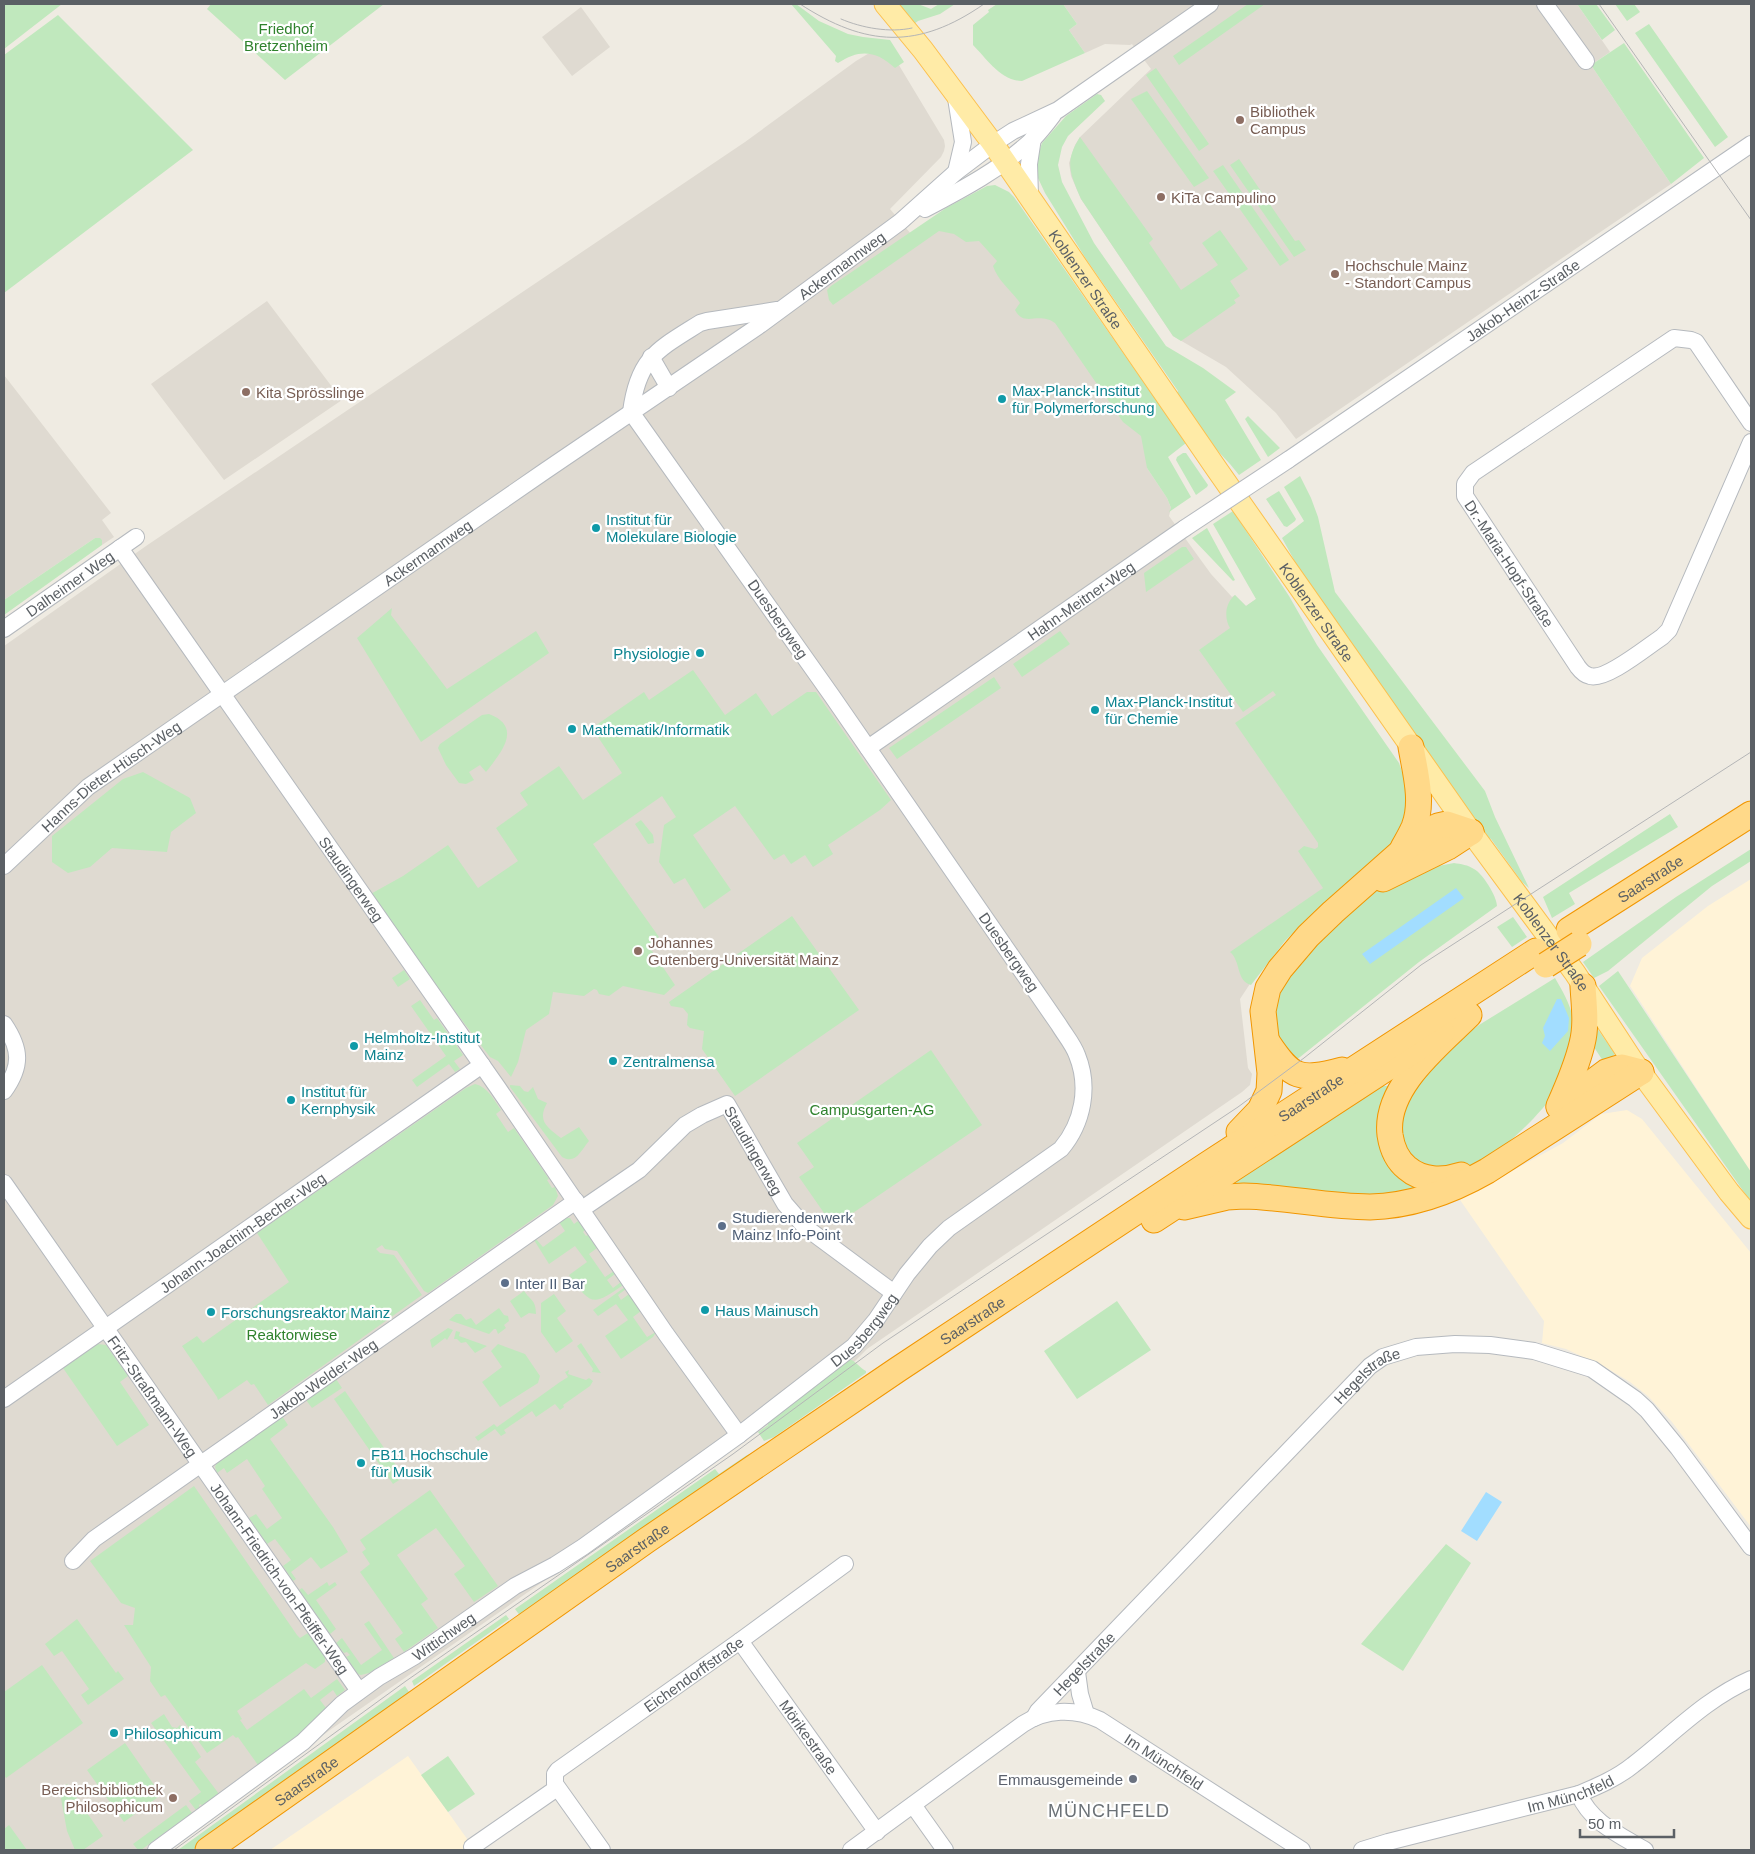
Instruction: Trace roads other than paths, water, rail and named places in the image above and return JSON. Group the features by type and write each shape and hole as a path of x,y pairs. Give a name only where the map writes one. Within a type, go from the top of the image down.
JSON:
{"highway":[{"path":"1402,851 1415,826 1417,812 1418,794 1411,747"},
{"name":"Saarstraße","path":"1574,937 1751,814"},
{"path":"1208,1164 1255,1116 1267,1098 1270,1073 1263,1011 1266,994 1271,982 1308,936 1402,851 1438,826 1452,824 1471,832"},
{"path":"1359,890 1448,847 1471,832"},
{"name":"Saarstraße","path":"208,1850 655,1535 896,1370 1358,1065 1751,834"},
{"name":"Saarstraße","path":"237,1850 648,1558 1070,1274 1469,1014 1541,958"},
{"path":"1558,1108 1572,1076 1582,1043 1585,1016 1583,986"},
{"path":"1469,1014 1406,1081 1392,1106 1389,1130 1391,1142 1400,1162 1412,1172 1428,1179 1452,1178 1479,1168 1606,1072 1622,1068 1641,1072"},
{"path":"1266,1041 1284,1066 1299,1075 1317,1076 1358,1065"},
{"path":"1167,1212 1210,1201 1244,1196 1371,1207 1401,1203 1433,1195 1487,1172 1641,1072"}],"main road":[{"name":"Koblenzer Straße","path":"885,4 924,50 993,144 1411,747 1583,986 1641,1072 1729,1192 1751,1218"}],"street":[{"path":"1058,110 1210,4"},
{"path":"1545,4 1586,61"},
{"path":"955,93 963,142 956,172"},
{"name":"Ackermannweg","path":"900,222 975,182 1005,162 1033,138 1058,110"},
{"name":"Ackermannweg","path":"222,693 784,308 900,222 956,172 993,144 1013,131 1058,110"},
{"path":"1030,196 1029,164 1033,138"},
{"name":"Jakob-Heinz-Straße","path":"1291,457 1751,144"},
{"name":"Ackermannweg","path":"631,412 635,387 643,368 658,350 700,324 784,308"},
{"name":"Dr.-Maria-Hopf-Straße","path":"1751,423 1696,342 1674,338 1473,473 1465,484 1465,496 1578,667 1587,675 1596,677 1609,672 1662,637 1669,630 1751,442"},
{"path":"651,357 668,388"},
{"name":"Duesbergweg","path":"631,412 868,748 1056,1020 1077,1054 1084,1092 1077,1123 1069,1140 1061,1149 949,1228 930,1246 906,1274 866,1332 854,1346 739,1435"},
{"name":"Hahn-Meitner-Weg","path":"868,748 1185,528 1291,457"},
{"name":"Dalheimer Weg","path":"4,629 136,537"},
{"name":"Staudingerweg","path":"120,548 482,1065 666,1334 739,1435"},
{"name":"Hanns-Dieter-Hüsch-Weg","path":"4,866 88,787 222,693"},
{"path":"4,1024 12,1037 18,1054 18,1063 12,1080 4,1091"},
{"name":"Johann-Joachim-Becher-Weg","path":"4,1399 482,1065"},
{"name":"Staudingerweg","path":"579,1205 639,1170 685,1125 727,1104 785,1204 794,1216 804,1226 894,1293"},
{"name":"Fritz-Straßmann-Weg","path":"4,1183 201,1465"},
{"name":"Jakob-Welder-Weg","path":"73,1561 94,1540 579,1205"},
{"name":"Hegelstraße","path":"1034,1718 1038,1711 1370,1366 1384,1357 1416,1347 1455,1344 1490,1345 1534,1351 1592,1369 1635,1399 1647,1410 1678,1448 1751,1547"},
{"name":"Wittichweg","path":"156,1850 304,1742 342,1704 359,1691 415,1656 515,1586 555,1565 583,1547 739,1435"},
{"name":"Johann-Friedrich-von-Pfeiffer-Weg","path":"201,1465 359,1691"},
{"name":"Eichendorffstraße","path":"557,1788 554,1778 558,1770 845,1564"},
{"name":"Mörikestraße","path":"740,1641 877,1832"},
{"path":"1077,1672 1080,1694 1086,1714"},
{"name":"Im Münchfeld","path":"1362,1850 1579,1794 1625,1771 1720,1695 1751,1679"},
{"name":"Hegelstraße","path":"851,1850 1023,1724 1034,1718 1064,1712 1086,1714"},
{"name":"Im Münchfeld","path":"1086,1714 1100,1720 1302,1850"},
{"path":"472,1847 557,1788 602,1850"},
{"path":"1579,1794 1594,1818 1645,1850"},
{"path":"913,1805 945,1850"}],"water":[{"path":"1456,888 1464,898 1370,964 1362,954"},
{"path":"1557,999 1561,999 1569,1018 1568,1031 1550,1051 1542,1043 1545,1036 1543,1028"},
{"path":"1486,1492 1502,1502 1477,1541 1461,1531"}],"tram line":[{"path":"800,4 847,29 870,35 892,37 914,36 937,29 960,19 984,4"},
{"path":"1599,4 1751,220"},
{"path":"841,19 876,29 895,30 912,28"},
{"path":"174,1850 406,1681 733,1454 883,1343 1238,1107 1304,1058 1421,965 1751,752"}],"place":[{"name":"Bibliothek Campus","path":"1240,120"},
{"name":"KiTa Campulino","path":"1161,197"},
{"name":"Hochschule Mainz - Standort Campus","path":"1335,274"},
{"name":"Kita Sprösslinge","path":"246,392"},
{"name":"Max-Planck-Institut für Polymerforschung","path":"1002,399"},
{"name":"Institut für Molekulare Biologie","path":"596,528"},
{"name":"Physiologie","path":"700,653"},
{"name":"Max-Planck-Institut für Chemie","path":"1095,710"},
{"name":"Mathematik/Informatik","path":"572,729"},
{"name":"Johannes Gutenberg-Universität Mainz","path":"638,951"},
{"name":"Helmholtz-Institut Mainz","path":"354,1046"},
{"name":"Zentralmensa","path":"613,1061"},
{"name":"Institut für Kernphysik","path":"291,1100"},
{"name":"Studierendenwerk Mainz Info-Point","path":"722,1226"},
{"name":"Inter II Bar","path":"505,1283"},
{"name":"Haus Mainusch","path":"705,1310"},
{"name":"Forschungsreaktor Mainz","path":"211,1312"},
{"name":"FB11 Hochschule für Musik","path":"361,1463"},
{"name":"Philosophicum","path":"114,1733"},
{"name":"Emmausgemeinde","path":"1133,1779"},
{"name":"Bereichsbibliothek Philosophicum","path":"173,1798"}],"district":[{"name":"MÜNCHFELD","path":"1109,1811"}],"park label":[{"name":"Friedhof Bretzenheim","path":"286,36"},
{"name":"Campusgarten-AG","path":"872,1109"},
{"name":"Reaktorwiese","path":"292,1334"}]}
